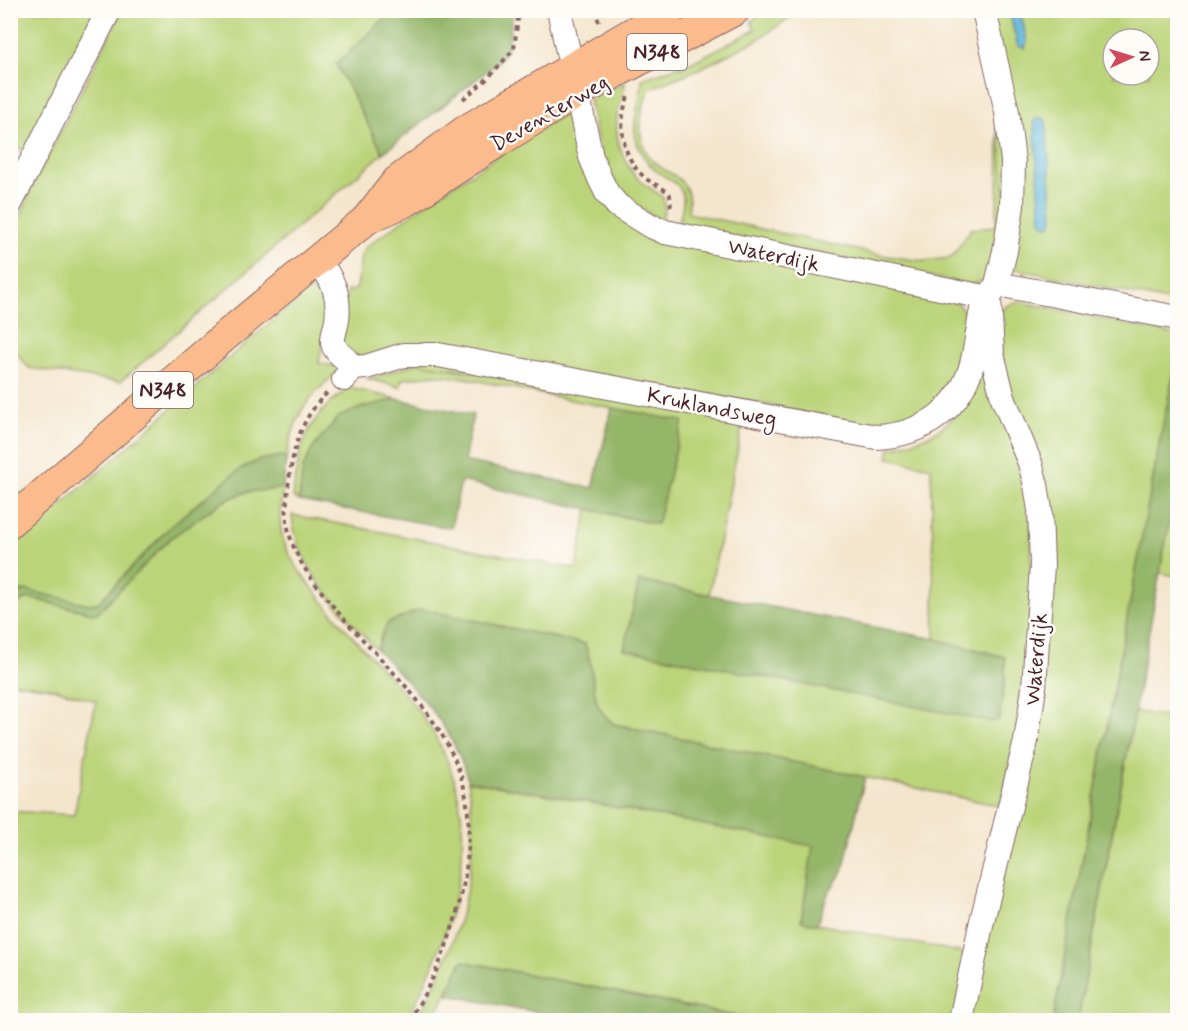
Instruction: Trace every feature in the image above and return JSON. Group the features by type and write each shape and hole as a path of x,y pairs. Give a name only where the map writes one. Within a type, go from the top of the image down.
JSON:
{"main road":[{"name":"Deventerweg","path":"10,522 316,260 366,220 397,181 443,146 574,80 671,10"},
{"name":"Deventerweg","path":"574,80 624,69 735,10"}],"street":[{"path":"10,204 110,10"},
{"name":"Waterdijk","path":"559,10 591,157 607,193 618,206 631,215 665,232 993,291"},
{"name":"Waterdijk","path":"961,1020 981,925 1026,741 1034,688 1042,565 1040,510 1036,485 1030,463 1002,398 993,366 993,291 1005,251 1012,206 1013,161 1007,112 984,10"},
{"path":"316,260 327,272 334,285 337,312 333,339 335,350 345,357 349,374"},
{"path":"993,291 1178,318"},
{"name":"Kruklandsweg","path":"349,374 404,355 438,355 854,434 890,436 904,434 931,422 958,395 967,379 973,360 983,305 993,291"}],"path":[{"path":"624,69 631,83 623,113 625,143 632,162 642,175 670,195 671,211 665,232"},
{"path":"349,374 319,401 294,445 288,489 289,534 300,560 321,591 438,728 456,764 465,790 469,820 467,865 453,928 439,965 410,1020"}],"green space":[{"path":"10,11 98,11 26,151 11,145"},
{"path":"122,11 393,11 336,64 383,153 120,382 29,368 11,347 10,224 21,216 31,190"},
{"path":"393,11 513,11 508,47 497,63 383,153 336,64"},
{"path":"767,11 800,11 755,41 701,68 649,89 641,120 645,150 659,166 685,186 689,202 688,213 880,255 923,261 951,258 971,229 996,226 998,138 991,90 971,11 979,11 1000,100 1007,199 987,279 970,285 678,225 683,204 680,188 655,170 641,152 636,139 635,124 642,79 679,66 681,68 755,30 751,21"},
{"path":"989,11 1009,11 1018,46 1027,41 1020,11 1177,11 1177,303 1011,268"},
{"path":"625,82 617,118 619,145 632,171 644,184 663,198 665,206 662,220 626,200 603,166 589,100"},
{"path":"562,115 572,120 608,204 958,303 966,316 967,330 958,370 953,381 939,400 921,415 899,423 864,424 751,402 362,358 340,344 347,291 357,288 361,256 366,247 438,195"},
{"path":"310,290 325,304 327,313 326,333 319,363 332,366 340,364 342,369 319,389 304,408 293,430 286,460 285,458 199,502 172,525 98,603 89,604 15,594 11,598 10,550 246,343"},
{"path":"1021,302 1177,335 1177,359 1053,1020 967,1020 1046,587 1003,383 998,317 1007,306"},
{"path":"985,359 1031,487 1032,660 1001,806 614,724 601,710 594,694 589,657 382,633 377,650 323,588 302,554 295,535 292,515 576,569 588,509 657,524 682,421 465,378 435,375 402,379 400,387 368,379 419,363 743,422 709,595 639,581 999,720 1005,679 1005,657 935,639 931,467 888,458 890,448 930,435 953,418 973,391"},
{"path":"1177,359 1177,479 1078,1020 1053,1020 1163,424"},
{"path":"350,388 397,399 363,407 313,448 303,468 299,501 293,497 295,479 307,435 323,410"},
{"path":"397,399 473,415 464,461 593,488 612,408 683,421 657,524 461,481 451,528 299,501 303,468 313,448 338,417 363,407"},
{"path":"282,456 286,460 283,485 278,489 246,492 222,502 172,537 97,613 30,598 23,600 11,611 11,598 25,590 89,604 98,603 172,525 226,480 242,468 259,460"},
{"path":"1177,479 1177,576 1160,573"},
{"path":"283,485 280,510 281,529 288,553 334,615 420,713 443,751 457,790 462,828 461,867 453,906 441,944 407,1020 11,1020 11,811 74,815 96,701 56,689 11,682 10,611 23,600 30,598 97,613 172,537 222,502 246,492 278,489"},
{"path":"639,581 935,639 1005,657 1005,679 999,720 992,722 624,649"},
{"path":"422,609 585,644 597,702 602,713 614,724 865,777 843,871 828,893 817,924 801,921 813,846 468,781 454,743 432,710 377,650 387,623"},
{"path":"1135,711 1177,719 1177,1020 1078,1020"},
{"path":"468,781 814,846 802,921 970,954 956,1020 755,1020 462,961 433,1020 417,1020 445,962 464,905 472,845 472,814"},
{"path":"462,961 755,1020 581,1020 447,995"}],"water":[{"path":"1009,11 1020,11 1027,41 1025,48 1018,46"},
{"path":"1037,118 1046,121 1053,218 1051,225 1047,226 1041,221 1034,121"}]}
